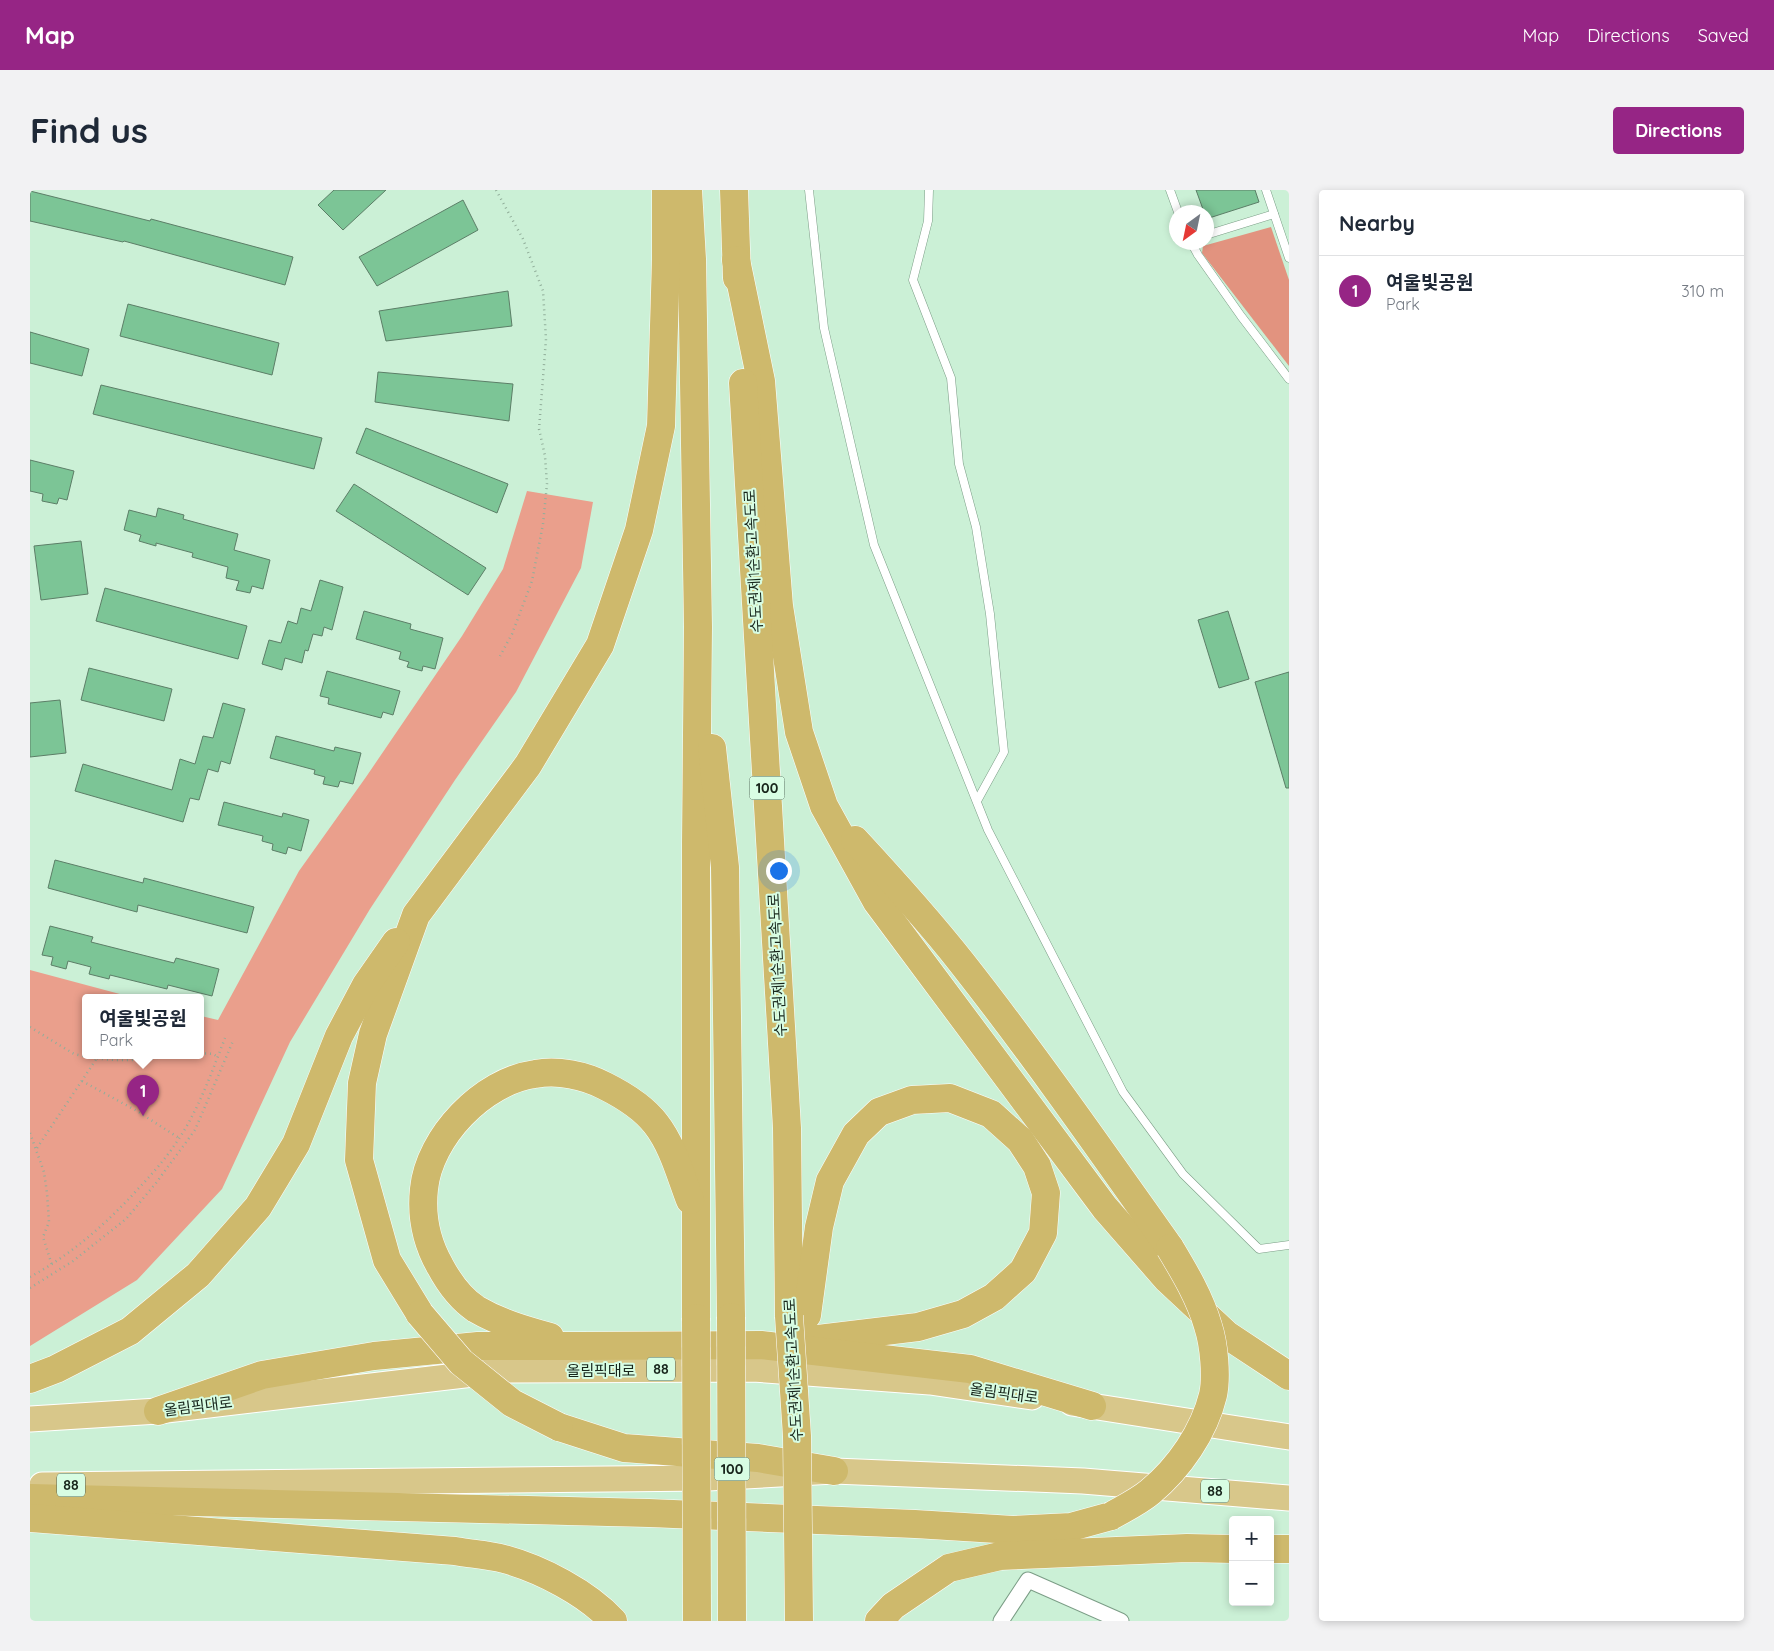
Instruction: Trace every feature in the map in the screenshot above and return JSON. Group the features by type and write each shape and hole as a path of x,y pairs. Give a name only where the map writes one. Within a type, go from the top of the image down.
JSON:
{"highway":[{"path":"30,1379 56,1369 130,1331 198,1275 258,1206 296,1144 339,1036 366,985 528,765 600,645 639,530 661,426 666,190"},
{"name":"100","path":"688,190 692,259 698,627 696,843 697,1621"},
{"name":"수도권제1순환고속도로","path":"734,190 736,260 798,1316 799,1621"},
{"path":"736,260 761,382 780,606 799,732 824,806 877,902 1105,1208 1167,1279 1227,1336 1289,1376"},
{"name":"100","path":"698,627 725,867 731,1317 732,1621"},
{"path":"30,1498 650,1513 1013,1530 1070,1527 1110,1516 1149,1493 1180,1462 1200,1430 1213,1394 1214,1358 1209,1327 1192,1286 1170,1248 1080,1122 962,963 897,886 824,806"},
{"path":"416,915 373,1034 362,1083 359,1160 387,1260 420,1314 468,1368 512,1403 558,1427 624,1448 758,1458 834,1471"},
{"path":"581,1346 511,1326 475,1308 449,1283 432,1252 423,1217 424,1188 432,1161 443,1135 482,1096 505,1083 534,1074 564,1074 591,1079 625,1096 655,1123 672,1151 696,1216"},
{"path":"158,1411 262,1375 374,1356 478,1346 761,1345 918,1327 963,1314 994,1297 1023,1271 1043,1232 1046,1193 1037,1166 1020,1140 991,1114 950,1098 912,1100 879,1112 856,1134 830,1182 798,1316"},
{"path":"761,1345 970,1369 1092,1406"},
{"name":"올림픽대로","path":"30,1419 158,1411 507,1370 753,1369 930,1382 1289,1437"},
{"name":"88","path":"30,1485 708,1478 834,1471 1083,1481 1289,1498"},
{"path":"30,1518 455,1551 504,1559 554,1578 604,1611 613,1621"},
{"path":"879,1621 892,1606 949,1568 1000,1556 1187,1548 1229,1549"},
{"path":"1274,1549 1289,1549"}],"street":[{"path":"1001,1621 1028,1580 1121,1621"}],"lane":[{"path":"808,190 824,328 874,545 988,830 1123,1092 1183,1174 1259,1249 1289,1245"},
{"path":"929,190 928,221 913,280 951,378 959,464 976,527 990,614 1004,752 977,801"},
{"path":"1170,190 1175,205"},
{"path":"1266,190 1289,258"},
{"path":"1214,233 1274,214"},
{"path":"1195,250 1241,316 1289,379"}],"path":[{"path":"496,190 523,238 543,290 546,339 539,429 545,456 547,484 543,524 532,581 512,634 500,656"},
{"path":"30,1027 74,1054 82,1055"},
{"path":"30,1278 73,1251 118,1211 163,1162 202,1097 225,1038"},
{"path":"30,1288 73,1261 126,1219 156,1183 195,1130 233,1041"},
{"path":"204,1053 213,1054 218,1057"},
{"path":"37,1148 96,1059"},
{"path":"104,1059 118,1061 155,1059"},
{"path":"82,1081 137,1111 179,1138"},
{"path":"30,1133 37,1148 44,1172 49,1222 43,1237 52,1265"}],"shaded area":[{"path":"1271,227 1289,280 1289,366 1202,253 1202,250 1214,250 1214,243"},
{"path":"527,491 593,502 581,568 516,692 370,909 290,1042 222,1189 137,1280 30,1346 30,970 120,994 82,994 82,1059 204,1059 204,1017 218,1020 299,871 462,636 503,569"}],"building":[{"path":"334,190 386,190 343,230 318,205"},
{"path":"1196,190 1255,190 1259,202 1214,216 1214,205 1201,205"},
{"path":"30,191 150,221 151,219 293,257 285,285 124,241 30,221"},
{"path":"463,200 478,230 377,286 359,257"},
{"path":"508,291 512,326 386,341 379,311"},
{"path":"128,304 279,343 272,375 120,336"},
{"path":"30,332 89,349 82,376 30,363"},
{"path":"378,372 513,384 509,421 375,402"},
{"path":"101,385 322,438 314,469 93,414"},
{"path":"366,428 508,484 497,513 356,453"},
{"path":"30,460 74,471 67,500 59,498 57,504 42,501 43,494 30,491"},
{"path":"354,484 486,568 468,595 336,511"},
{"path":"158,508 184,515 183,519 238,534 234,550 270,560 263,589 252,586 250,593 236,590 239,581 226,578 228,567 192,557 193,553 156,543 156,546 139,541 141,535 124,530 129,510 156,517"},
{"path":"81,541 88,594 41,600 34,546"},
{"path":"320,580 343,587 332,630 324,627 322,636 313,634 308,651 305,650 302,663 285,658 282,670 262,664 269,640 281,643 288,621 297,624 301,608 311,611"},
{"path":"105,588 247,626 238,659 96,621"},
{"path":"364,611 411,624 410,629 443,638 435,669 423,666 422,671 407,667 409,662 399,659 401,652 356,639"},
{"path":"1228,611 1249,679 1219,688 1198,620"},
{"path":"89,668 172,689 164,721 81,700"},
{"path":"327,671 400,691 393,715 383,712 381,718 328,704 329,698 320,696"},
{"path":"1289,672 1289,788 1286,788 1255,682"},
{"path":"60,700 66,753 30,757 30,703"},
{"path":"223,703 245,709 230,764 221,761 218,772 208,769 199,800 190,798 183,822 75,791 83,764 172,790 180,759 195,764 203,736 213,738"},
{"path":"276,736 334,751 335,747 361,753 353,784 340,781 338,787 323,784 325,777 314,774 315,770 270,758"},
{"path":"224,802 282,817 283,813 309,820 301,851 288,847 286,854 272,850 273,844 262,841 263,836 218,825"},
{"path":"55,860 143,883 144,878 254,907 247,933 138,905 137,912 48,888"},
{"path":"50,926 93,937 91,942 174,963 176,958 219,969 212,996 168,985 167,989 110,975 109,979 89,974 91,967 68,961 66,969 51,965 53,957 42,955"}],"place":[{"name":"여울빛공원","path":"143,1116"}]}
